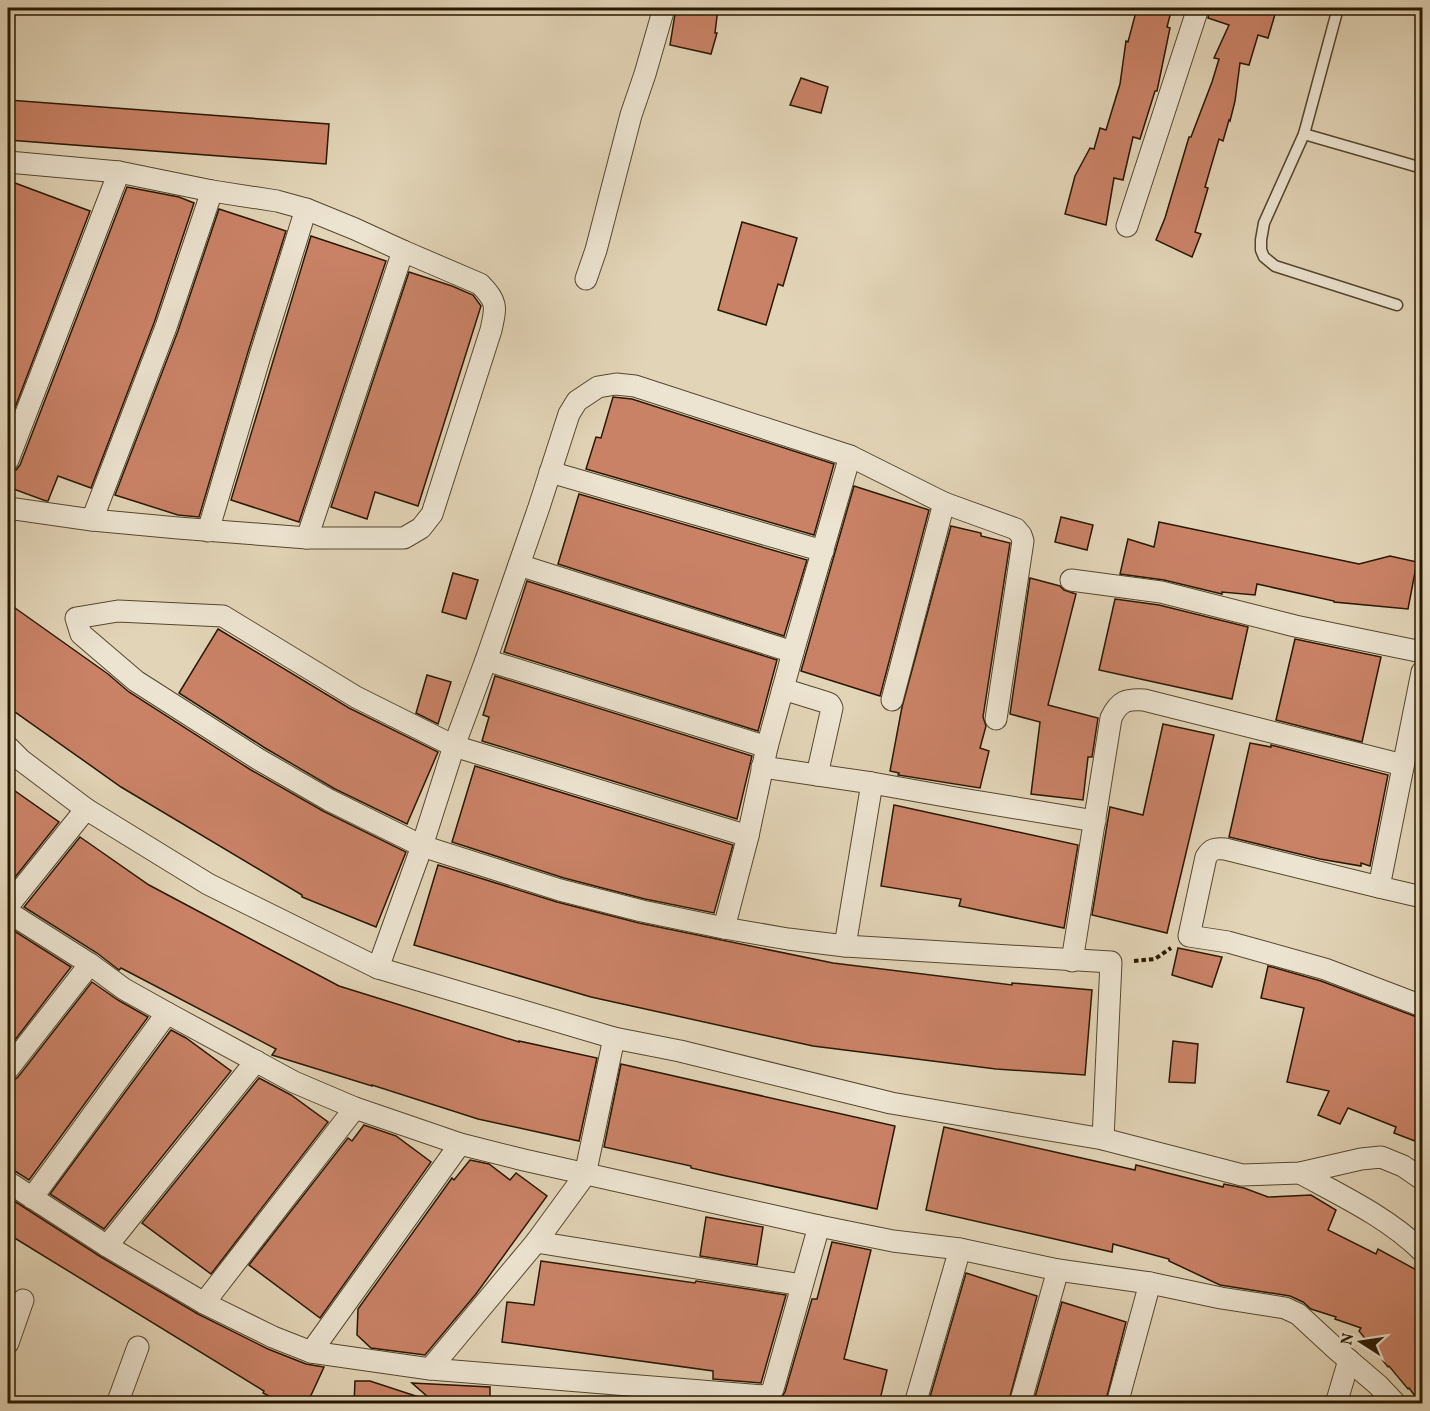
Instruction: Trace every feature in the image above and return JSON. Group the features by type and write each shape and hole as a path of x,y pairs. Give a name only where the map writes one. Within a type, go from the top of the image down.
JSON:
{"street":[{"path":"586,279 597,250 631,115 664,8"},
{"path":"1127,226 1198,8"},
{"path":"8,162 119,172 306,208 480,284 495,303 491,330 432,514 421,528 404,538 307,538 208,531 92,520 8,508"},
{"path":"8,460 119,172"},
{"path":"92,520 166,327 212,191"},
{"path":"208,531 306,208"},
{"path":"307,538 403,251"},
{"path":"378,968 519,565 569,414 577,401 598,387 616,384 635,386 850,456 944,503 1016,529 1023,541 996,719"},
{"path":"724,928 767,747 850,456"},
{"path":"550,472 823,551"},
{"path":"892,700 944,503"},
{"path":"519,565 793,652"},
{"path":"1071,580 1161,592 1295,626 1422,652"},
{"path":"747,836 454,746 356,697 223,616 118,611 76,618 81,634 136,681 258,759 329,800 422,846 560,890 642,911 788,939 845,946 1111,962 1103,1139"},
{"path":"486,660 767,747"},
{"path":"1379,887 1422,672"},
{"path":"783,689 825,702 832,708 818,775"},
{"path":"1072,961 1111,718 1116,708 1123,702 1144,700 1403,765"},
{"path":"8,747 21,760 86,809 208,884 378,968 614,1038 680,1051 891,1103 1103,1139 1242,1175 1300,1173 1361,1159 1381,1157 1403,1166 1422,1179"},
{"path":"762,768 873,783 1095,821"},
{"path":"845,946 873,783"},
{"path":"8,906 86,809"},
{"path":"1422,897 1216,848 1206,857 1189,936 1228,942 1315,966 1422,1006"},
{"path":"8,912 90,964 124,989 294,1082 355,1108 460,1144 819,1226 893,1241 960,1250 1058,1270 1150,1283 1221,1298 1285,1308 1298,1314 1378,1385 1396,1404"},
{"path":"8,1069 90,964"},
{"path":"32,1198 167,1013"},
{"path":"430,1369 536,1242 585,1174 614,1038"},
{"path":"107,1246 256,1061"},
{"path":"204,1303 355,1108"},
{"path":"311,1352 460,1144"},
{"path":"1300,1173 1384,1219 1422,1251"},
{"path":"8,1182 107,1246 204,1303 273,1337 311,1352 430,1369 763,1396 769,1394 773,1389 819,1226"},
{"path":"536,1242 802,1285"},
{"path":"915,1404 960,1250"},
{"path":"1020,1404 1058,1270"},
{"path":"1116,1404 1150,1283"},
{"path":"8,1343 23,1300"},
{"path":"117,1404 138,1347"},
{"path":"1336,1404 1349,1360"}],"lane":[{"path":"1338,8 1304,134 1264,224 1261,250 1264,257 1275,266 1397,305"},
{"path":"1304,134 1422,168"}],"path":[{"path":"1111,962 1155,959 1189,936"}],"building":[{"path":"676,8 718,8 715,33 717,33 711,54 670,45"},
{"path":"1137,8 1172,8 1167,27 1170,28 1157,91 1155,91 1140,139 1133,137 1123,180 1114,178 1106,225 1065,214 1075,176 1090,148 1094,149 1100,128 1106,130 1120,84 1126,41 1128,42"},
{"path":"1210,8 1265,8 1276,11 1268,38 1258,35 1249,65 1240,63 1235,101 1223,141 1219,139 1205,187 1208,188 1195,232 1201,234 1192,257 1156,240 1165,218 1189,137 1191,137 1212,82 1219,59 1214,58 1229,25 1208,18"},
{"path":"801,78 828,87 821,113 790,105"},
{"path":"8,100 329,124 326,164 8,140"},
{"path":"15,183 90,211 8,426 8,201"},
{"path":"127,187 179,197 194,203 154,323 91,488 58,476 48,501 46,501 8,487 8,472 16,470 20,465"},
{"path":"219,209 286,231 199,517 178,515 115,495 178,331"},
{"path":"742,222 797,238 783,286 778,284 766,325 718,310"},
{"path":"311,236 386,261 299,522 231,500"},
{"path":"409,272 473,295 481,306 418,506 375,492 367,519 331,507"},
{"path":"613,397 632,399 834,464 814,535 586,469 596,437 601,438"},
{"path":"854,486 929,510 880,696 801,671"},
{"path":"579,494 807,560 784,636 558,564"},
{"path":"1061,517 1093,525 1087,550 1055,542"},
{"path":"1159,522 1359,564 1390,556 1417,562 1408,609 1334,602 1257,584 1255,595 1222,592 1222,594 1164,580 1120,574 1128,539 1154,547"},
{"path":"951,526 1010,543 983,717 986,726 980,748 989,751 980,788 898,775 899,773 890,771 902,707"},
{"path":"453,573 478,580 466,619 442,612"},
{"path":"1030,578 1060,586 1076,594 1048,705 1098,718 1092,757 1088,757 1083,800 1031,794 1040,722 1010,714"},
{"path":"527,581 777,660 758,731 504,652"},
{"path":"1115,599 1159,605 1248,627 1232,699 1099,670"},
{"path":"8,603 108,674 129,692 251,770 323,811 406,852 376,927 302,897 121,787 8,707"},
{"path":"218,629 349,708 438,752 407,824 335,789 179,693"},
{"path":"1295,639 1381,657 1362,742 1276,720"},
{"path":"427,675 451,682 438,724 416,713"},
{"path":"495,676 752,756 737,819 482,741 489,717 483,715"},
{"path":"1163,724 1214,735 1167,933 1092,915 1110,807 1143,815"},
{"path":"1250,743 1271,747 1271,745 1388,775 1370,866 1320,859 1229,837"},
{"path":"475,766 733,845 714,913 645,899 564,878 452,842"},
{"path":"8,786 59,822 8,886"},
{"path":"894,805 1078,845 1064,928 959,906 961,899 881,886"},
{"path":"80,837 149,885 339,986 519,1042 597,1058 579,1141 478,1119 272,1055 276,1049 121,968 119,970 97,953 24,907"},
{"path":"438,865 557,902 639,923 833,963 1012,985 1012,983 1092,990 1085,1075 996,1069 813,1046 591,997 414,945"},
{"path":"8,927 71,967 8,1049"},
{"path":"1178,948 1222,957 1212,987 1172,975"},
{"path":"1268,966 1321,981 1422,1019 1422,1127 1415,1141 1394,1133 1396,1127 1348,1108 1340,1124 1318,1115 1329,1091 1287,1082 1304,1008 1261,998"},
{"path":"92,982 148,1017 29,1180 8,1169 8,1082 18,1077"},
{"path":"171,1030 186,1038 231,1071 104,1229 50,1194"},
{"path":"1173,1041 1198,1044 1195,1083 1169,1082"},
{"path":"621,1064 895,1126 877,1209 604,1147"},
{"path":"259,1078 291,1095 328,1122 211,1274 142,1223"},
{"path":"364,1125 396,1136 431,1162 320,1318 249,1265 348,1138 352,1141"},
{"path":"944,1127 1135,1170 1136,1165 1223,1187 1224,1184 1244,1188 1268,1197 1311,1195 1336,1210 1328,1230 1376,1254 1378,1249 1422,1273 1422,1404 1359,1331 1361,1328 1311,1309 1290,1296 1220,1285 1169,1259 1113,1244 1112,1252 926,1210"},
{"path":"470,1160 489,1164 510,1180 516,1173 547,1196 476,1294 425,1355 371,1348 357,1335 358,1309 452,1178 454,1180"},
{"path":"8,1197 101,1257 198,1314 268,1349 306,1364 324,1367 307,1404 284,1404 263,1393 264,1391 8,1234"},
{"path":"706,1217 763,1227 757,1265 700,1256"},
{"path":"832,1242 871,1250 844,1359 887,1370 879,1404 777,1404 785,1392 812,1299 817,1299"},
{"path":"541,1261 786,1295 761,1383 713,1379 713,1371 502,1342 507,1302 534,1305"},
{"path":"966,1273 1037,1296 1008,1404 928,1404"},
{"path":"1062,1302 1126,1322 1105,1404 1033,1404"},
{"path":"355,1381 370,1381 425,1399 424,1404 354,1404"},
{"path":"412,1383 490,1387 490,1404 436,1404"}]}
